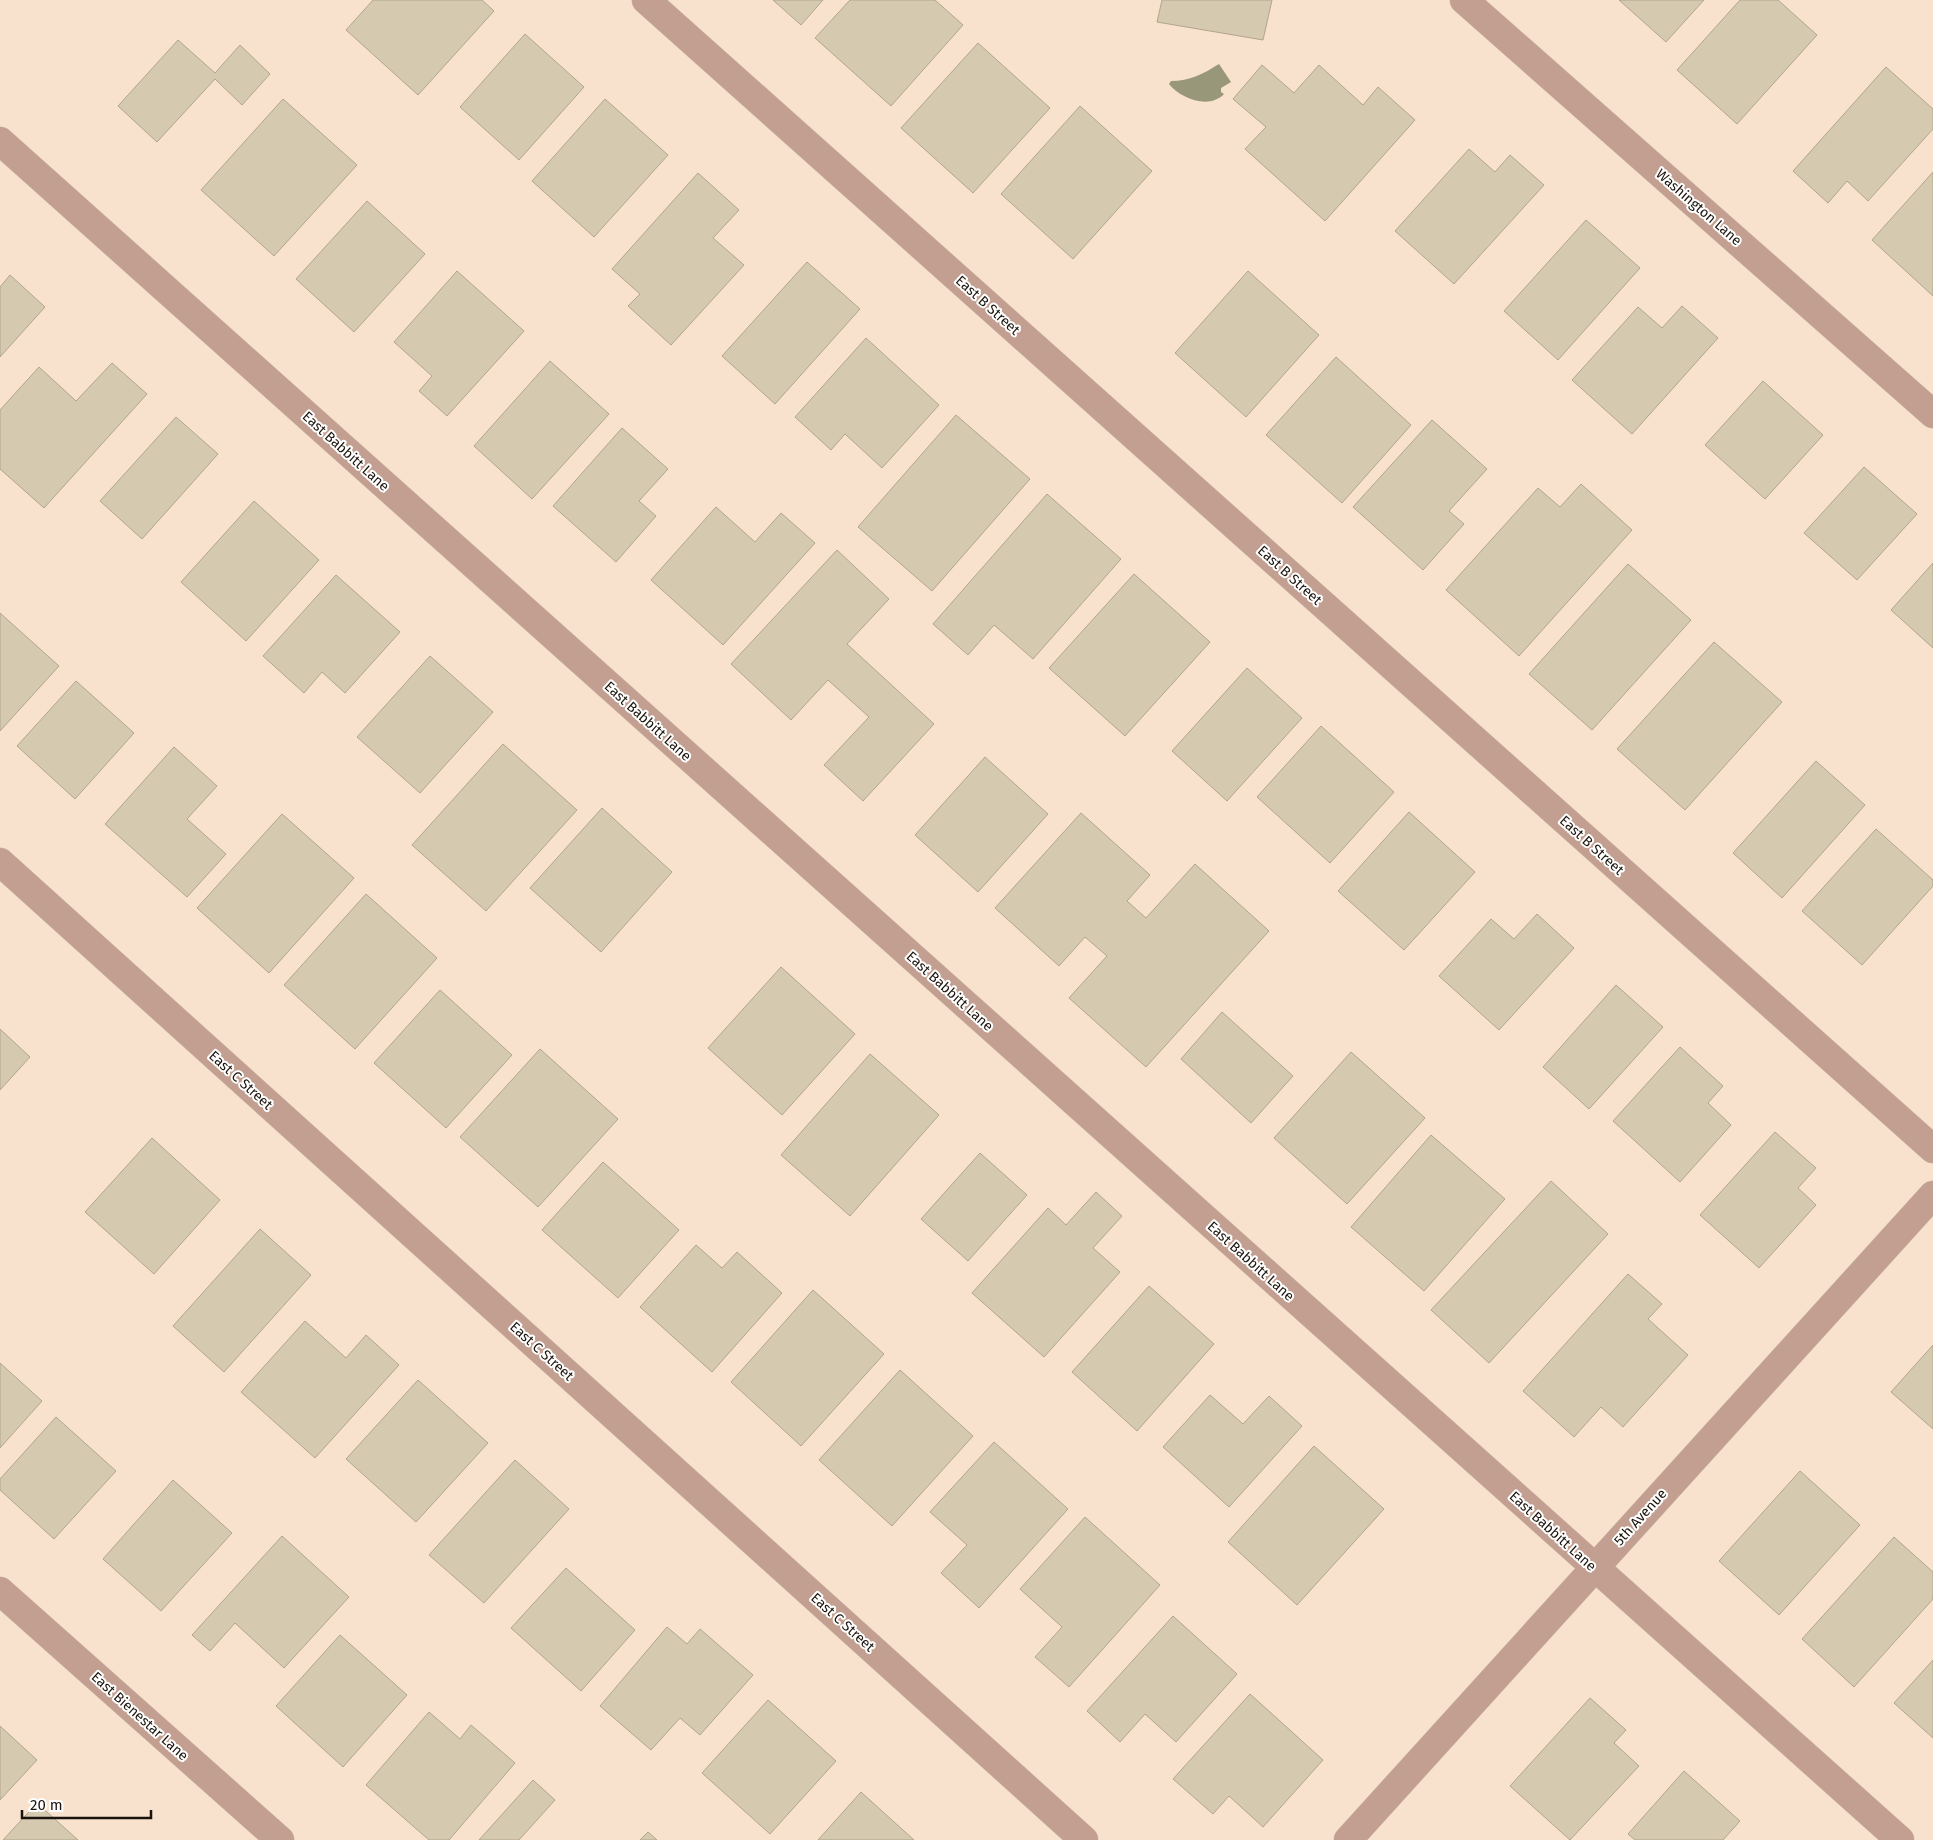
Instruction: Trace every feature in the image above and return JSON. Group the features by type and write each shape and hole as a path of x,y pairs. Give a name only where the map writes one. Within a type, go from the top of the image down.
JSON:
{"street":[{"name":"East B Street","path":"646,0 1933,1150"},
{"name":"Washington Lane","path":"1464,0 1933,414"},
{"name":"East Babbitt Lane","path":"0,141 1900,1840"},
{"name":"East C Street","path":"0,862 1084,1840"},
{"name":"5th Avenue","path":"1348,1840 1933,1195"},
{"name":"East Bienestar Lane","path":"0,1591 280,1840"}],"shaded area":[{"path":"1219,64 1231,82 1221,88 1221,92 1224,94 1218,99 1203,102 1187,98 1169,84 1171,81 1184,80 1196,76"}],"building":[{"path":"373,0 482,0 494,11 418,95 346,30"},
{"path":"773,0 823,0 801,25"},
{"path":"850,0 935,0 963,25 891,106 815,38"},
{"path":"1162,0 1272,0 1263,40 1157,22"},
{"path":"1619,0 1704,0 1666,42"},
{"path":"1740,0 1778,0 1817,35 1737,124 1677,70"},
{"path":"525,34 584,87 519,160 460,107"},
{"path":"178,40 215,73 240,45 270,74 242,105 215,79 157,142 118,106"},
{"path":"978,43 1050,108 973,193 901,128"},
{"path":"1262,65 1294,93 1319,65 1363,105 1378,87 1415,120 1325,221 1245,149 1266,127 1233,99"},
{"path":"1886,67 1933,109 1933,129 1868,201 1847,181 1828,203 1793,171"},
{"path":"283,99 357,165 274,256 201,190"},
{"path":"605,99 668,155 594,237 532,181"},
{"path":"1080,106 1152,171 1073,259 1001,194"},
{"path":"1469,149 1495,172 1510,155 1544,185 1454,284 1395,231"},
{"path":"1933,172 1933,296 1872,240"},
{"path":"698,173 739,210 713,238 744,265 671,345 628,306 640,294 612,269"},
{"path":"367,201 425,254 354,332 296,279"},
{"path":"1586,220 1640,268 1558,360 1504,311"},
{"path":"807,262 860,309 775,404 722,356"},
{"path":"457,271 524,331 447,416 419,391 432,376 394,342"},
{"path":"1248,271 1319,335 1246,417 1175,353"},
{"path":"10,275 45,307 0,357 0,287"},
{"path":"1682,306 1718,338 1632,434 1572,380 1638,307 1662,328"},
{"path":"866,338 939,405 882,468 845,434 831,450 795,417"},
{"path":"1336,357 1411,425 1342,503 1266,435"},
{"path":"550,361 609,414 532,499 474,446"},
{"path":"112,363 147,394 44,508 0,469 0,410 39,367 76,401"},
{"path":"1763,381 1823,435 1765,499 1705,445"},
{"path":"956,415 1030,479 932,591 858,527"},
{"path":"176,417 218,454 142,539 100,501"},
{"path":"1432,420 1487,469 1449,511 1464,524 1423,570 1353,507"},
{"path":"622,428 668,469 639,501 656,516 616,562 553,506"},
{"path":"1864,467 1917,514 1857,580 1804,533"},
{"path":"1581,484 1632,530 1519,656 1446,590 1538,488 1560,507"},
{"path":"1047,494 1121,559 1033,659 994,625 968,655 933,624"},
{"path":"254,501 319,560 246,641 181,582"},
{"path":"716,507 755,542 781,513 815,543 723,645 651,580"},
{"path":"837,550 889,599 847,644 934,724 863,801 824,765 869,717 828,680 791,720 731,664"},
{"path":"1933,563 1933,648 1891,610"},
{"path":"1628,564 1691,620 1592,730 1529,674"},
{"path":"1134,574 1210,642 1125,736 1049,668"},
{"path":"336,575 400,632 345,693 322,672 304,693 263,656"},
{"path":"0,613 59,666 0,731"},
{"path":"1714,642 1782,702 1685,810 1617,749"},
{"path":"430,656 493,712 420,793 357,737"},
{"path":"1247,668 1302,718 1227,801 1172,751"},
{"path":"76,681 134,733 75,799 17,746"},
{"path":"1321,726 1394,792 1330,863 1257,797"},
{"path":"503,744 577,810 486,911 412,845"},
{"path":"174,747 217,786 187,819 226,854 187,897 105,824"},
{"path":"985,757 1048,814 978,892 915,835"},
{"path":"1816,761 1865,805 1782,898 1733,853"},
{"path":"602,808 672,872 601,952 530,888"},
{"path":"1409,812 1475,872 1404,950 1338,891"},
{"path":"1081,813 1150,875 1127,901 1146,918 1195,864 1269,931 1146,1067 1069,998 1107,956 1085,937 1059,966 995,908"},
{"path":"282,814 354,878 269,973 197,908"},
{"path":"1876,829 1933,880 1933,886 1862,965 1802,911"},
{"path":"366,894 437,958 355,1049 284,985"},
{"path":"1537,914 1574,948 1499,1030 1439,976 1491,919 1514,939"},
{"path":"781,967 855,1034 782,1115 708,1048"},
{"path":"1616,985 1663,1027 1589,1109 1543,1067"},
{"path":"440,990 512,1055 446,1128 374,1063"},
{"path":"1222,1012 1293,1076 1251,1123 1181,1059"},
{"path":"0,1029 30,1057 0,1090"},
{"path":"1680,1047 1723,1086 1708,1103 1731,1125 1680,1182 1613,1121"},
{"path":"540,1049 618,1119 538,1207 460,1137"},
{"path":"1351,1052 1425,1118 1347,1204 1274,1138"},
{"path":"870,1054 939,1115 850,1216 781,1155"},
{"path":"1775,1132 1816,1168 1798,1188 1816,1205 1759,1268 1700,1215"},
{"path":"1431,1135 1505,1199 1424,1291 1351,1227"},
{"path":"152,1138 220,1200 154,1274 85,1212"},
{"path":"980,1153 1027,1195 968,1261 921,1219"},
{"path":"603,1162 679,1230 618,1298 542,1230"},
{"path":"1551,1181 1608,1234 1489,1363 1431,1310"},
{"path":"1096,1192 1122,1216 1093,1248 1120,1272 1044,1357 972,1293 1048,1208 1066,1225"},
{"path":"260,1229 311,1275 224,1372 173,1326"},
{"path":"696,1245 722,1268 737,1252 782,1293 712,1372 640,1307"},
{"path":"1628,1274 1662,1304 1648,1319 1688,1355 1623,1427 1601,1407 1574,1437 1523,1391"},
{"path":"1149,1286 1214,1344 1137,1431 1072,1372"},
{"path":"813,1290 884,1354 801,1446 731,1382"},
{"path":"305,1321 346,1358 366,1335 399,1365 315,1458 241,1392"},
{"path":"1933,1345 1933,1429 1891,1392"},
{"path":"0,1363 42,1401 0,1448"},
{"path":"900,1370 973,1436 892,1526 819,1460"},
{"path":"418,1380 488,1443 416,1522 346,1459"},
{"path":"1210,1395 1243,1424 1269,1396 1302,1426 1229,1507 1163,1447"},
{"path":"56,1417 116,1471 54,1539 0,1490 0,1479"},
{"path":"994,1442 1068,1509 979,1608 941,1573 967,1545 930,1512"},
{"path":"1314,1446 1384,1509 1297,1605 1228,1542"},
{"path":"515,1460 569,1509 484,1603 429,1555"},
{"path":"1800,1471 1860,1525 1779,1615 1719,1561"},
{"path":"173,1480 232,1533 161,1611 103,1559"},
{"path":"1085,1517 1160,1585 1069,1687 1035,1657 1062,1627 1020,1589"},
{"path":"282,1536 349,1597 284,1668 235,1623 210,1651 192,1635"},
{"path":"1894,1537 1933,1572 1933,1599 1854,1687 1802,1639"},
{"path":"566,1568 635,1630 581,1691 511,1628"},
{"path":"1173,1616 1237,1674 1176,1742 1145,1714 1120,1742 1087,1711"},
{"path":"667,1627 687,1644 700,1629 753,1675 700,1735 680,1718 651,1750 600,1706"},
{"path":"340,1635 407,1695 343,1767 276,1706"},
{"path":"1933,1660 1933,1738 1894,1703"},
{"path":"1250,1694 1323,1760 1263,1827 1229,1796 1213,1814 1173,1779"},
{"path":"1590,1698 1626,1730 1614,1743 1639,1766 1570,1840 1510,1786"},
{"path":"768,1700 836,1761 770,1834 702,1773"},
{"path":"429,1712 460,1739 471,1725 515,1763 449,1840 429,1840 366,1785"},
{"path":"0,1726 37,1760 0,1800"},
{"path":"1684,1771 1740,1821 1723,1840 1635,1840 1628,1834"},
{"path":"533,1780 555,1800 519,1840 479,1840"},
{"path":"861,1792 914,1840 818,1840"},
{"path":"37,1803 78,1840 3,1840"},
{"path":"648,1832 657,1840 640,1840"}]}
